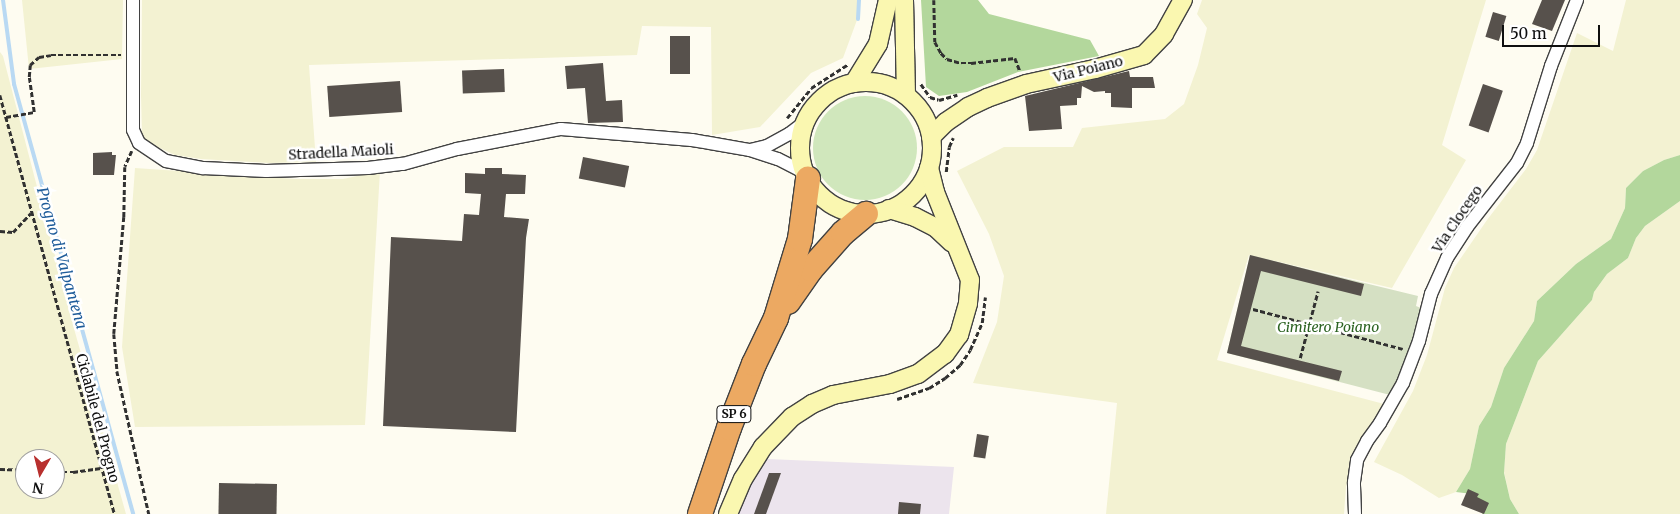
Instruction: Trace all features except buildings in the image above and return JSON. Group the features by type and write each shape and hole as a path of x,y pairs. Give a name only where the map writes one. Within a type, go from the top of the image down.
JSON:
{"highway":[{"path":"776,318 800,239 806,176"},
{"path":"776,318 811,270 843,233 866,214"},
{"name":"SP 6","path":"700,514 728,428 754,364 776,318"}],"street":[{"path":"133,0 132,126 139,143"},
{"path":"854,83 878,44 888,0"},
{"path":"904,0 906,95"},
{"name":"Via Poiano","path":"919,108 944,111 964,101 1026,84 1095,69 1144,54 1164,34 1183,0"},
{"name":"Via Clocego","path":"1355,514 1354,482 1357,460 1366,440 1380,424 1403,383 1420,341 1431,294 1447,258 1467,227 1517,163 1527,143 1552,66 1577,0"},
{"path":"728,514 744,480 763,447 792,417 812,404 833,395 890,384 918,374 945,354 959,335 968,304 970,280 935,192 929,168 932,137 927,122 919,108 906,95 890,86 872,82 854,83 842,86 820,100 806,121 800,147 806,176 820,195 832,204 849,212 866,214 889,210 903,203 914,193 929,168"},
{"name":"Via Poiano","path":"932,137 964,101"},
{"name":"Stradella Maioli","path":"750,150 767,146 789,134 806,121"},
{"name":"Stradella Maioli","path":"139,143 166,161 203,168 266,171 368,168 403,164 457,149 561,129 692,140 750,150 778,159 806,176"},
{"path":"889,210 915,217 935,228 955,246"}],"path":[{"path":"934,0 935,42 941,54 948,59 961,63 1014,58 1026,84"},
{"path":"6,117 34,112 29,77 30,65 39,57 51,55 132,54"},
{"path":"786,120 811,88 850,63"},
{"path":"919,78 923,89 930,97 939,100 964,101"},
{"name":"Ciclabile del Progno","path":"0,95 114,514"},
{"path":"946,178 948,147 956,134"},
{"path":"139,143 130,153 125,167 124,217 114,334 121,388 149,514"},
{"path":"0,231 13,232 31,213"},
{"path":"1300,358 1318,291"},
{"path":"894,400 929,388 945,378 960,365 970,350 982,323 984,293"},
{"path":"1252,309 1406,349"},
{"path":"65,472 100,468"},
{"path":"0,469 15,470"}],"shaded area":[{"path":"744,458 954,467 949,514 730,514"}],"green space":[{"path":"22,0 123,0 122,59 29,69"},
{"path":"142,0 858,0 857,20 843,58 811,73 760,127 712,135 711,27 642,26 637,55 309,65 316,162 269,163 201,159 175,155 147,142 142,135"},
{"path":"921,0 978,0 989,14 1090,40 1099,56 1018,72 967,92 939,96 926,87"},
{"path":"1202,0 1486,0 1442,145 1466,160 1392,288 1249,255 1217,360 1388,405 1352,462 1346,487 1344,514 1106,514 1117,403 973,383 997,322 1004,276 989,234 957,171 1004,147 1073,147 1082,128 1165,119 1184,104 1198,65 1207,28 1197,14"},
{"path":"1626,0 1680,0 1680,155 1664,160 1643,171 1626,188 1625,208 1611,239 1576,264 1537,301 1534,321 1504,368 1491,407 1479,426 1470,469 1456,492 1439,498 1402,475 1374,462 1413,391 1427,355 1445,288 1454,268 1487,220 1526,169 1537,150 1577,33 1613,51"},
{"path":"0,52 3,56 73,325 126,514 0,514"},
{"path":"865,96 885,100 894,104 902,111 909,119 913,128 917,148 913,168 909,177 902,185 894,192 885,196 865,200 845,196 836,192 828,185 821,177 817,168 813,148 817,128 821,119 828,111 836,104 845,100"},
{"path":"1680,155 1680,201 1645,226 1636,238 1628,258 1607,274 1594,292 1592,300 1538,361 1506,444 1504,473 1510,499 1519,514 1482,514 1484,507 1472,494 1456,492 1470,469 1479,426 1491,407 1504,368 1534,321 1537,301 1576,264 1611,239 1625,208 1626,188 1643,171 1664,160"},
{"path":"135,168 295,179 343,179 380,171 365,425 135,427 122,347"},
{"path":"1680,201 1680,514 1519,514 1510,499 1504,472 1506,444 1538,361 1592,300 1594,292 1607,274 1628,258 1636,238 1645,226"},
{"name":"Cimitero Poiano","path":"1250,255 1418,296 1416,306 1421,308 1411,346 1394,396 1227,353"}],"waterway":[{"name":"Progno di Valpantena","path":"3,0 14,84 133,514"},
{"path":"858,19 859,0"}]}
